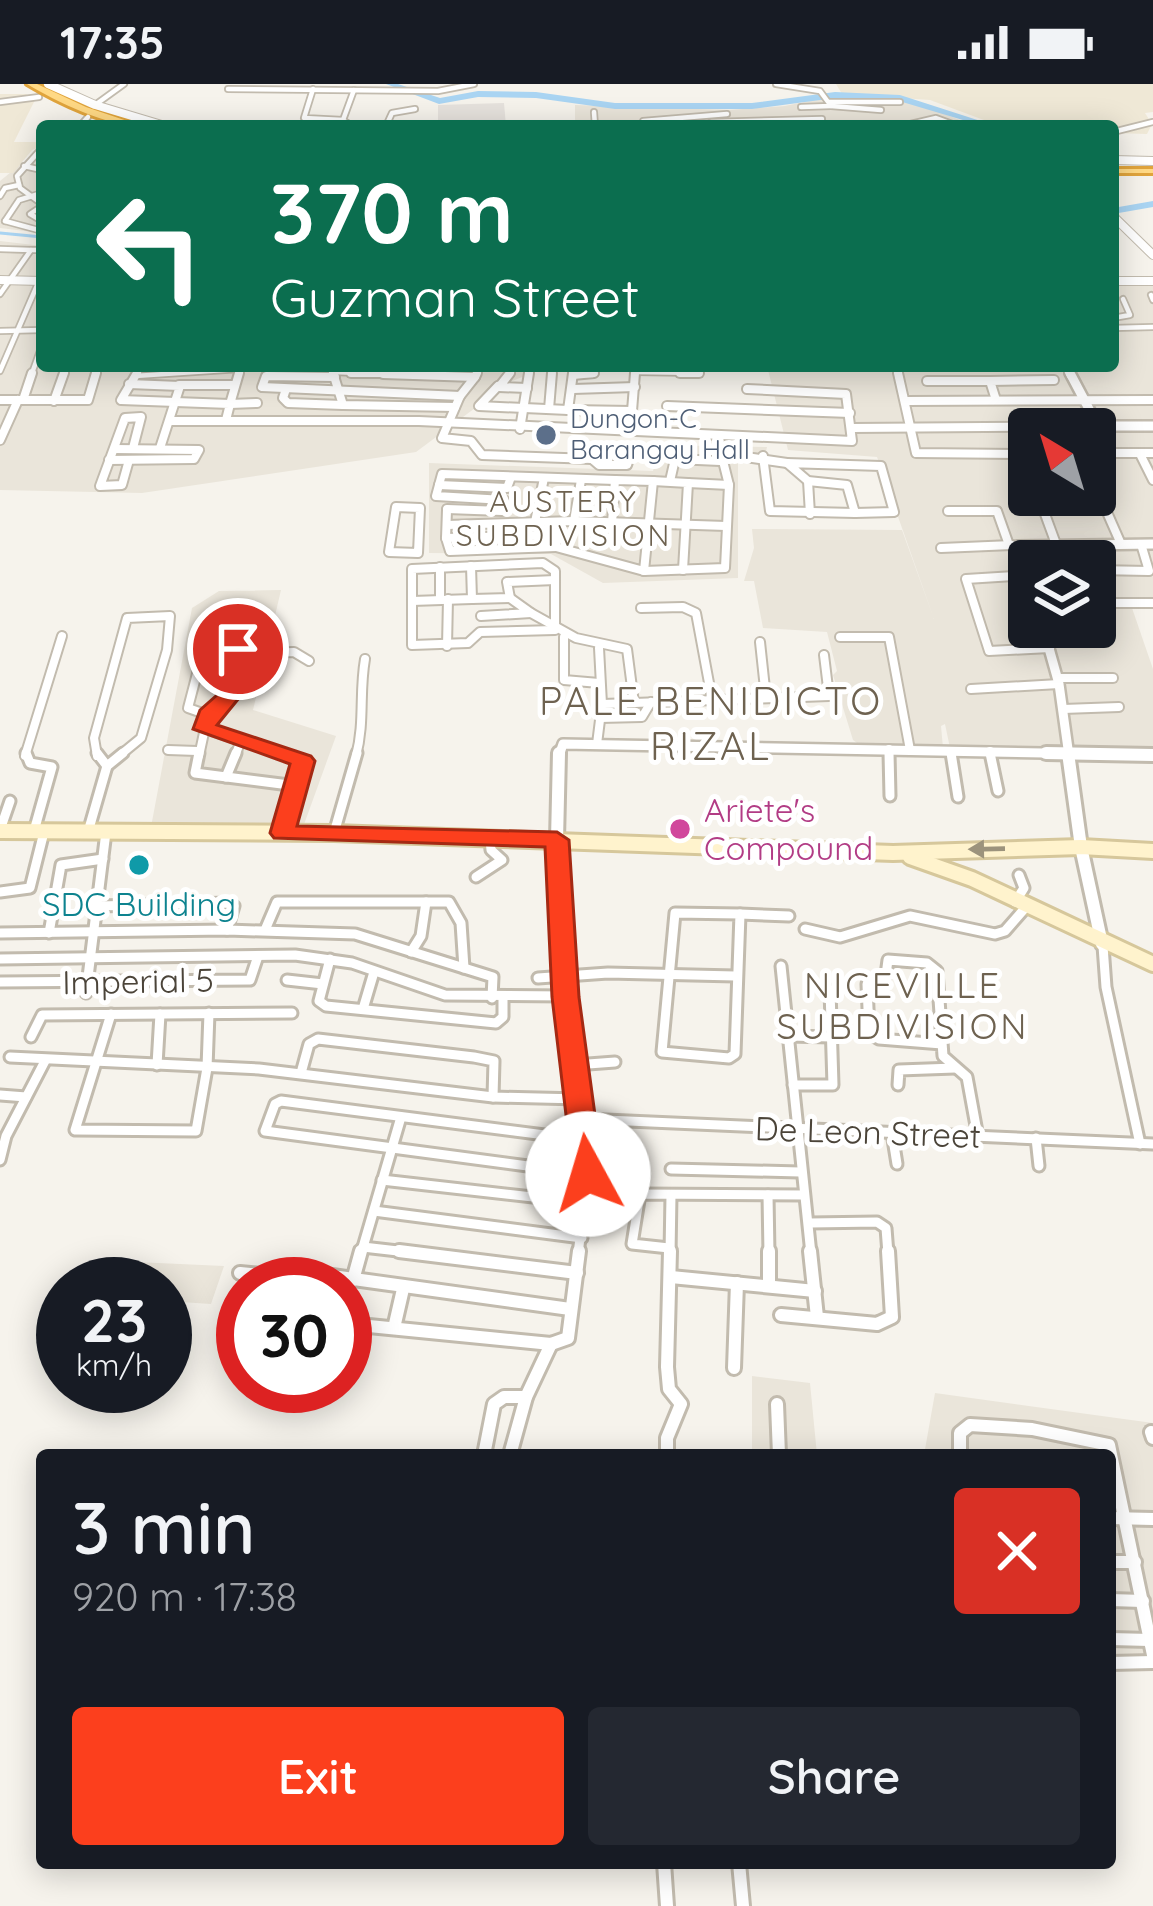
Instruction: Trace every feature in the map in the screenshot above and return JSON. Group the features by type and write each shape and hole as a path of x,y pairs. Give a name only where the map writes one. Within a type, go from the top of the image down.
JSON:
{"highway":[{"path":"25,84 121,120"},
{"path":"44,91 59,90"},
{"path":"44,91 97,120"},
{"path":"1119,166 1153,166"}],"main road":[{"path":"0,831 334,833 893,853 1082,847 1153,851"},
{"path":"893,853 946,868 1103,946 1153,964"}],"street":[{"path":"95,105 124,84"},
{"path":"228,89 424,91 474,84"},
{"path":"776,84 881,110"},
{"path":"313,89 304,118 343,120 354,89"},
{"path":"59,90 145,120"},
{"path":"0,102 44,91"},
{"path":"825,96 900,102"},
{"path":"816,107 825,96"},
{"path":"801,107 816,107"},
{"path":"816,107 823,120"},
{"path":"389,120 392,113 415,109"},
{"path":"594,112 595,120"},
{"path":"713,120 727,114"},
{"path":"85,120 88,117"},
{"path":"1119,132 1131,131 1135,123 1153,122"},
{"path":"19,185 23,166 36,154"},
{"path":"23,166 36,169"},
{"path":"0,196 5,188 19,185"},
{"path":"19,185 36,200"},
{"path":"36,194 19,200 3,221 36,229"},
{"path":"1119,222 1153,254"},
{"path":"0,249 36,250"},
{"path":"0,294 3,280 31,250"},
{"path":"3,280 36,278"},
{"path":"1119,281 1153,281"},
{"path":"0,371 36,287"},
{"path":"1119,317 1130,315 1123,299"},
{"path":"1119,328 1153,327"},
{"path":"0,331 36,330"},
{"path":"0,439 36,361"},
{"path":"53,401 64,372"},
{"path":"0,400 84,401 92,398 97,372"},
{"path":"141,372 133,374 124,402 257,403"},
{"path":"226,420 240,372"},
{"path":"268,372 263,389 460,396"},
{"path":"266,376 333,372 475,377"},
{"path":"333,372 343,405"},
{"path":"383,374 387,372"},
{"path":"477,372 444,426 442,438 471,441 482,455 630,456 625,465 596,465 592,459"},
{"path":"510,372 480,407 632,411 636,372"},
{"path":"520,429 529,372"},
{"path":"549,410 552,372"},
{"path":"568,410 574,372"},
{"path":"898,372 919,455 1008,454"},
{"path":"998,372 1001,381"},
{"path":"1070,372 1090,408"},
{"path":"927,381 1054,380"},
{"path":"990,381 996,400"},
{"path":"129,384 235,385"},
{"path":"160,448 179,385"},
{"path":"498,386 527,388"},
{"path":"573,388 634,387"},
{"path":"286,389 283,398 288,403 455,407"},
{"path":"170,421 419,421 444,426 848,442 852,428 846,394 747,389"},
{"path":"905,401 1153,400"},
{"path":"667,406 850,413"},
{"path":"128,460 122,485 101,486 125,418 140,416 134,448"},
{"path":"1116,426 1153,426"},
{"path":"852,428 1008,427"},
{"path":"564,442 568,430"},
{"path":"448,498 446,549 450,551 556,547 584,558 608,560 625,570 725,568 729,484 717,436"},
{"path":"0,439 19,438"},
{"path":"109,460 198,458 198,449 115,449"},
{"path":"1116,453 1153,453"},
{"path":"1140,454 1153,480"},
{"path":"670,482 675,459 764,456 788,463 881,466 895,512 770,511 764,456"},
{"path":"788,463 808,481 847,485 855,514"},
{"path":"504,500 437,497 442,474 729,484"},
{"path":"499,524 511,476"},
{"path":"535,522 544,478"},
{"path":"574,521 581,479"},
{"path":"612,523 615,480"},
{"path":"644,571 652,481"},
{"path":"808,481 810,514"},
{"path":"683,570 688,483"},
{"path":"439,485 507,488"},
{"path":"418,553 389,552 396,507 420,508 421,567"},
{"path":"447,510 502,511"},
{"path":"948,511 997,511 1010,540"},
{"path":"1108,516 1120,544"},
{"path":"447,526 574,521 726,526"},
{"path":"556,547 559,522"},
{"path":"446,538 558,535"},
{"path":"1116,544 1147,544 1149,571 1116,570"},
{"path":"941,548 1008,546"},
{"path":"471,566 480,632 468,644 412,646 411,570 421,567 547,564 554,567 555,630"},
{"path":"506,565 510,598"},
{"path":"440,566 447,646"},
{"path":"1008,576 966,579 989,651 1050,649 1103,946 1106,987 1147,1144"},
{"path":"507,582 555,580"},
{"path":"412,601 510,598 564,637 629,651 634,704"},
{"path":"1116,602 1153,602"},
{"path":"208,715 188,708 213,611 244,607 249,610 245,636 235,654 228,698 208,715 193,770 297,786"},
{"path":"641,608 683,608 696,613 712,700"},
{"path":"481,616 531,613"},
{"path":"88,832 106,766 141,738 167,650 170,616 127,618 94,738 97,756 106,766"},
{"path":"480,632 555,630"},
{"path":"0,892 30,888 52,767 30,763 25,757 62,636"},
{"path":"564,637 564,680 599,683"},
{"path":"840,637 886,637 907,750"},
{"path":"760,642 766,698"},
{"path":"597,744 602,704 599,648"},
{"path":"235,654 294,652 309,662"},
{"path":"602,704 829,696 824,655"},
{"path":"334,833 365,723 359,691 365,659"},
{"path":"971,689 1113,678"},
{"path":"600,718 642,717 651,702"},
{"path":"1063,709 1118,707"},
{"path":"205,729 267,753 298,757 303,763 283,833"},
{"path":"226,777 240,743"},
{"path":"372,1326 551,1344 568,1338 588,1174 566,997 557,840 560,746 1153,755"},
{"path":"889,749 890,796"},
{"path":"168,750 197,751"},
{"path":"951,751 958,797"},
{"path":"990,752 998,791"},
{"path":"257,780 267,753"},
{"path":"0,831 10,801"},
{"path":"80,1015 106,832"},
{"path":"476,877 502,860 490,850 490,839"},
{"path":"50,933 61,865 68,860 103,859"},
{"path":"805,929 839,937 910,916 995,934 1004,931 1020,904 1024,888 1019,875"},
{"path":"266,930 277,902 455,906 465,940 464,968"},
{"path":"411,952 421,936 426,902"},
{"name":"Imperial 5","path":"98,906 230,903 234,906 227,930"},
{"path":"740,914 735,1054 729,1058 662,1052 675,914 740,914 789,916"},
{"path":"0,933 266,930 355,934 492,975 503,1017 496,1022 321,1005 330,959"},
{"name":"Imperial 5","path":"3,982 86,992 250,980 258,956"},
{"path":"0,959 330,959 445,995 566,997"},
{"path":"942,1044 879,1039 869,1033 868,984 886,975 888,961 928,963 937,970 946,1062 967,1077 978,1137"},
{"path":"781,967 817,1317"},
{"path":"363,1009 374,972"},
{"path":"538,978 735,976"},
{"path":"287,980 322,984"},
{"path":"0,997 3,982"},
{"path":"793,1085 832,1086 830,990"},
{"path":"111,1014 73,1128 80,1132 196,1131 207,1068 209,1013"},
{"path":"31,1037 41,1016 292,1013"},
{"path":"157,1065 160,1014"},
{"path":"787,1036 832,1037"},
{"path":"301,1072 312,1041 494,1061 493,1097"},
{"path":"10,1057 301,1072 493,1097 580,1099"},
{"path":"0,1160 3,1136 45,1061"},
{"path":"575,1065 615,1062"},
{"path":"898,1085 899,1070 955,1068"},
{"path":"0,1095 26,1097"},
{"path":"584,1140 281,1101 275,1104 265,1131 588,1174"},
{"path":"360,1257 401,1117"},
{"name":"De Leon Street","path":"583,1119 1147,1144"},
{"path":"892,1133 897,1164"},
{"path":"1036,1138 1039,1166"},
{"path":"671,1169 800,1172"},
{"path":"382,1180 586,1203"},
{"path":"669,1248 632,1244 638,1195 804,1195"},
{"path":"667,1449 681,1404 669,1386 671,1195"},
{"path":"768,1195 769,1286"},
{"path":"374,1211 581,1238"},
{"path":"781,1316 878,1324 892,1317 889,1234 877,1222 810,1223"},
{"path":"363,1247 577,1273"},
{"path":"671,1277 815,1291"},
{"path":"372,1283 570,1309"},
{"path":"734,1368 737,1283"},
{"path":"394,1328 404,1289"},
{"path":"512,1449 526,1397 551,1344"},
{"path":"485,1449 494,1404 505,1397 526,1397"},
{"path":"777,1404 778,1449"},
{"path":"960,1449 960,1432 970,1425 1032,1429 1106,1442 1108,1449"},
{"path":"1116,1485 1152,1652"},
{"path":"1116,1518 1153,1519"},
{"path":"1116,1562 1135,1562"},
{"path":"1116,1600 1143,1601"},
{"path":"1116,1641 1152,1652"},
{"path":"1116,1661 1152,1652"},
{"path":"664,1869 667,1906"},
{"path":"740,1869 743,1906"}],"shaded area":[{"path":"836,84 1153,84 1153,112 1145,113 1152,124 1147,134 1119,133 1119,120 984,120 930,100 842,94"},
{"path":"0,94 26,94 35,100 14,142 36,142 36,148 13,173 0,173"},
{"path":"832,96 910,101 960,120 575,119 575,105 729,110"},
{"path":"504,103 505,120 438,120 438,105"},
{"path":"36,152 36,232 0,228 0,181"},
{"path":"0,241 36,245 36,372 534,372 510,382 416,452 142,493 0,490"},
{"path":"1119,279 1153,279 1153,608 1132,608 1153,669 1153,748 950,748 945,724 941,726 943,748 864,748 853,740 833,675 837,671 827,632 763,628 754,581 744,581 754,548 752,529 902,530 934,619 877,457 788,450 768,372 1119,372"},
{"name":"AUSTERY SUBDIVISION","path":"660,445 767,447 764,461 738,463 738,578 603,583 551,554 429,553 429,463 653,471"},
{"path":"281,590 253,710 336,736 302,830 151,827 192,608 219,591"},
{"path":"192,1265 216,1266 211,1304 192,1303"},
{"path":"752,1376 810,1383 816,1449 752,1449"},
{"path":"935,1393 1153,1423 1153,1669 1116,1667 1116,1449 925,1449"}],"waterway":[{"path":"390,84 439,101 478,94 536,95 615,106 752,106 835,95 900,98 972,120"},
{"path":"1119,210 1153,204"},
{"path":"0,233 36,236"}],"place":[{"name":"Dungon-C Barangay Hall","path":"546,435"},
{"name":"Ariete's Compound","path":"680,829"},
{"name":"SDC Building","path":"139,865"}],"district":[{"name":"AUSTERY SUBDIVISION","path":"564,519"},
{"name":"PALE BENIDICTO RIZAL","path":"711,724"},
{"name":"NICEVILLE SUBDIVISION","path":"903,1006"}],"route":[{"path":"238,649 228,698 208,715 205,729 303,761 283,833 557,840 566,997 588,1174"}]}
